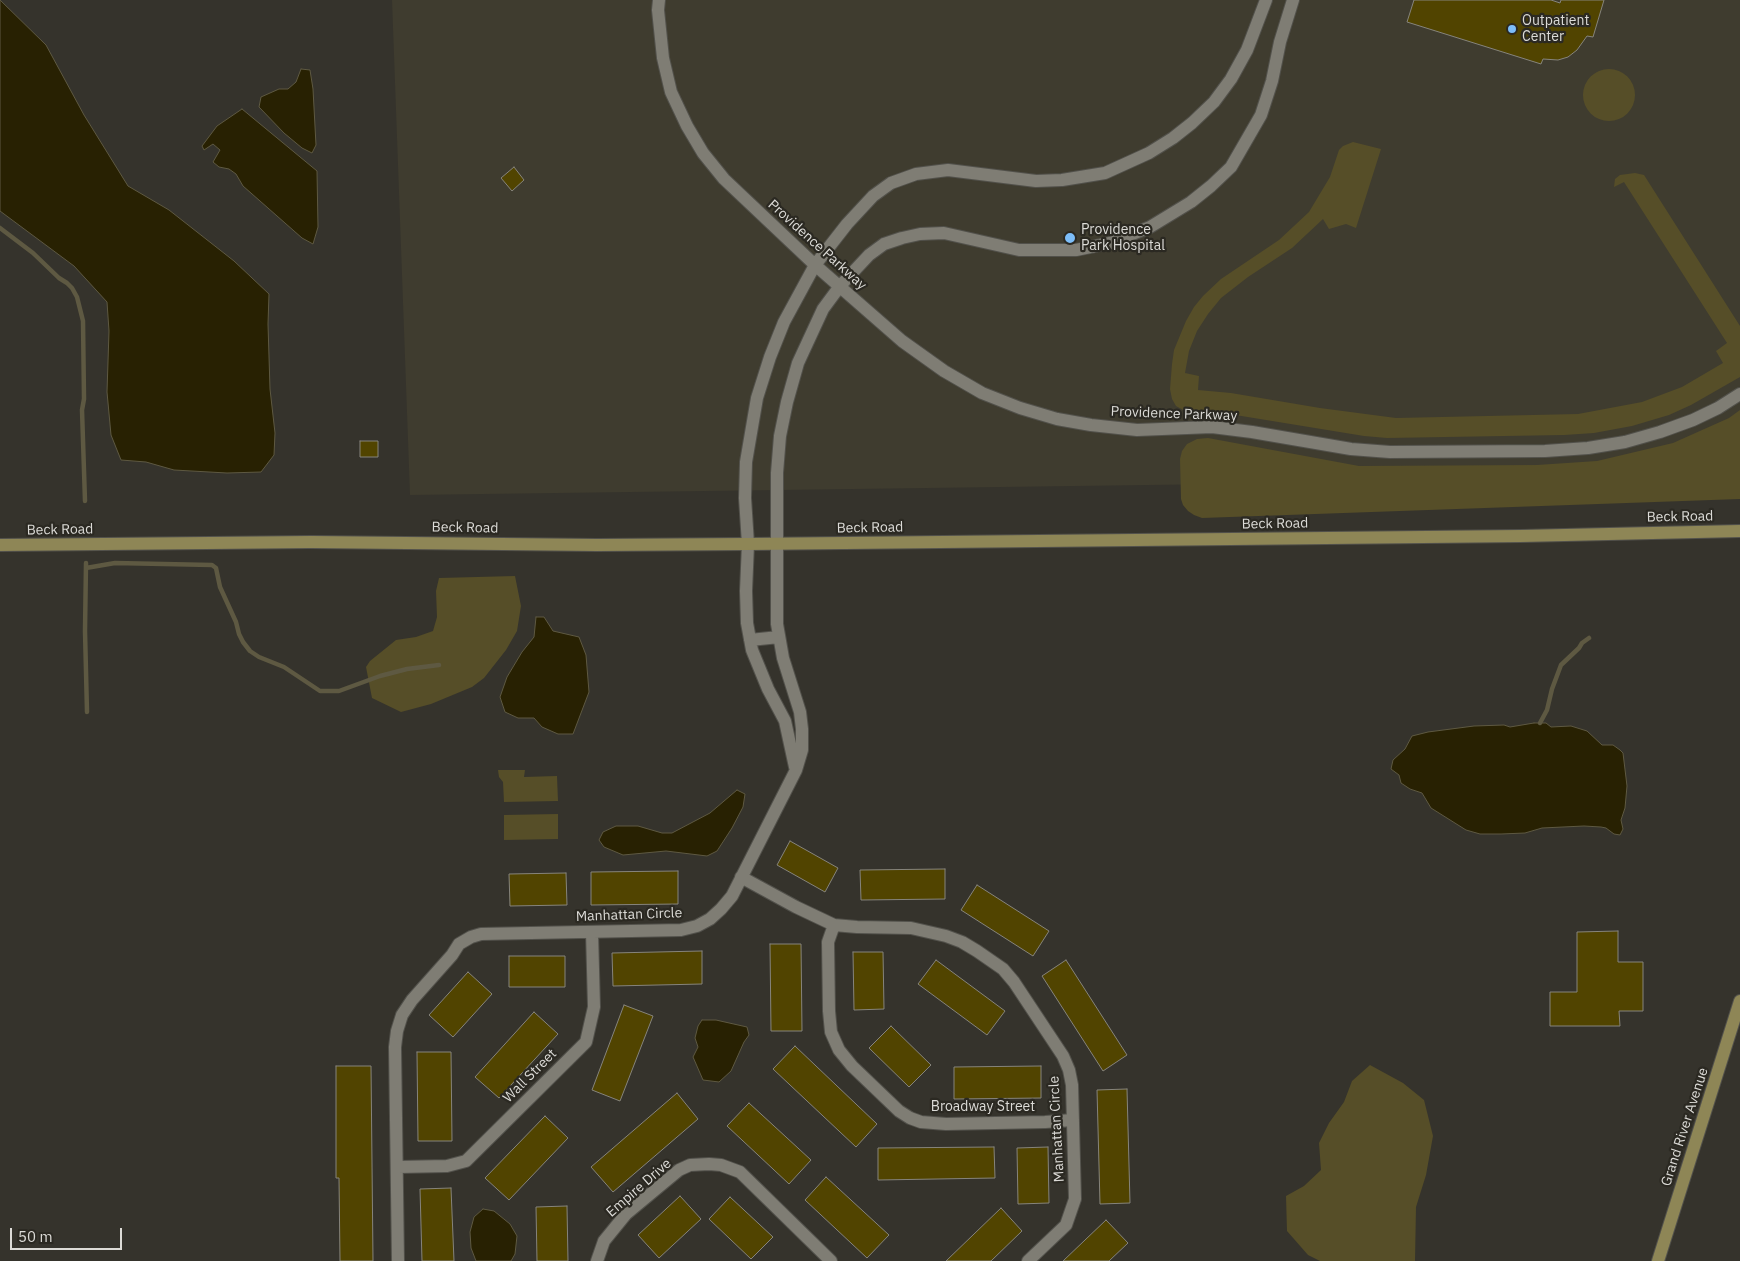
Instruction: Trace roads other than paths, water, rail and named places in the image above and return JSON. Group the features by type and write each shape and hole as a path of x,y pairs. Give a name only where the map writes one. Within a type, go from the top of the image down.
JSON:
{"main road":[{"name":"Beck Road","path":"0,545 311,542 587,545 776,544 1521,536 1740,531"},
{"name":"Grand River Avenue","path":"1658,1261 1740,1001"}],"street":[{"name":"Providence Parkway","path":"659,0 658,10 663,58 671,92 703,153 724,179 815,265 902,341 944,371 982,393 1020,408 1057,419 1091,425 1137,430 1212,427 1351,449 1390,452 1545,451 1588,448 1625,442 1660,432 1693,420 1718,408 1740,394"},
{"path":"796,770 785,721 768,689 752,650 747,623 746,462 757,398 770,357 784,322 815,265 847,224 873,196 891,183 916,174 948,170 1036,181 1062,180 1105,173 1149,153 1192,123 1214,102 1231,79 1247,50 1266,0"},
{"path":"741,877 796,770 802,750 800,712 783,658 777,624 777,473 780,436 787,402 798,363 823,309 840,286 869,255 884,244 920,234 944,233 1019,250 1076,250 1110,243 1150,228 1192,202 1231,167 1260,115 1272,80 1280,42 1293,0"},
{"path":"750,640 779,637"},
{"path":"768,689 791,685"},
{"name":"Manhattan Circle","path":"398,1261 395,1047 397,1031 402,1015 412,1000 460,944 471,937 481,934 681,930 698,926 710,919 721,909 732,896 741,877 811,915 834,925 911,928 928,931 962,942 1003,969 1014,982 1064,1056 1072,1085 1076,1200 1066,1225 1028,1261"},
{"name":"Broadway Street","path":"834,925 828,942 831,1032 839,1050 852,1066 899,1111 921,1122 946,1124 1073,1120"},
{"name":"Wall Street","path":"398,1167 447,1166 466,1161 586,1042 594,1007 592,932"},
{"name":"Empire Drive","path":"597,1261 604,1241 626,1214 679,1170 690,1166 721,1164 740,1172 831,1261"}],"waterway":[{"path":"0,228 33,253 59,278 67,283 77,297 83,321 84,399 82,410 85,501"},
{"path":"86,563 87,712"},
{"path":"86,568 115,563 212,565 216,568 220,587 236,622 239,634 250,651 259,657 284,667 320,691 339,691 380,676 407,669 439,665"},
{"path":"1540,723 1547,710 1561,665 1589,638"}],"place":[{"name":"Outpatient Center","path":"1512,29"},
{"name":"Providence Park Hospital","path":"1070,238"}]}
